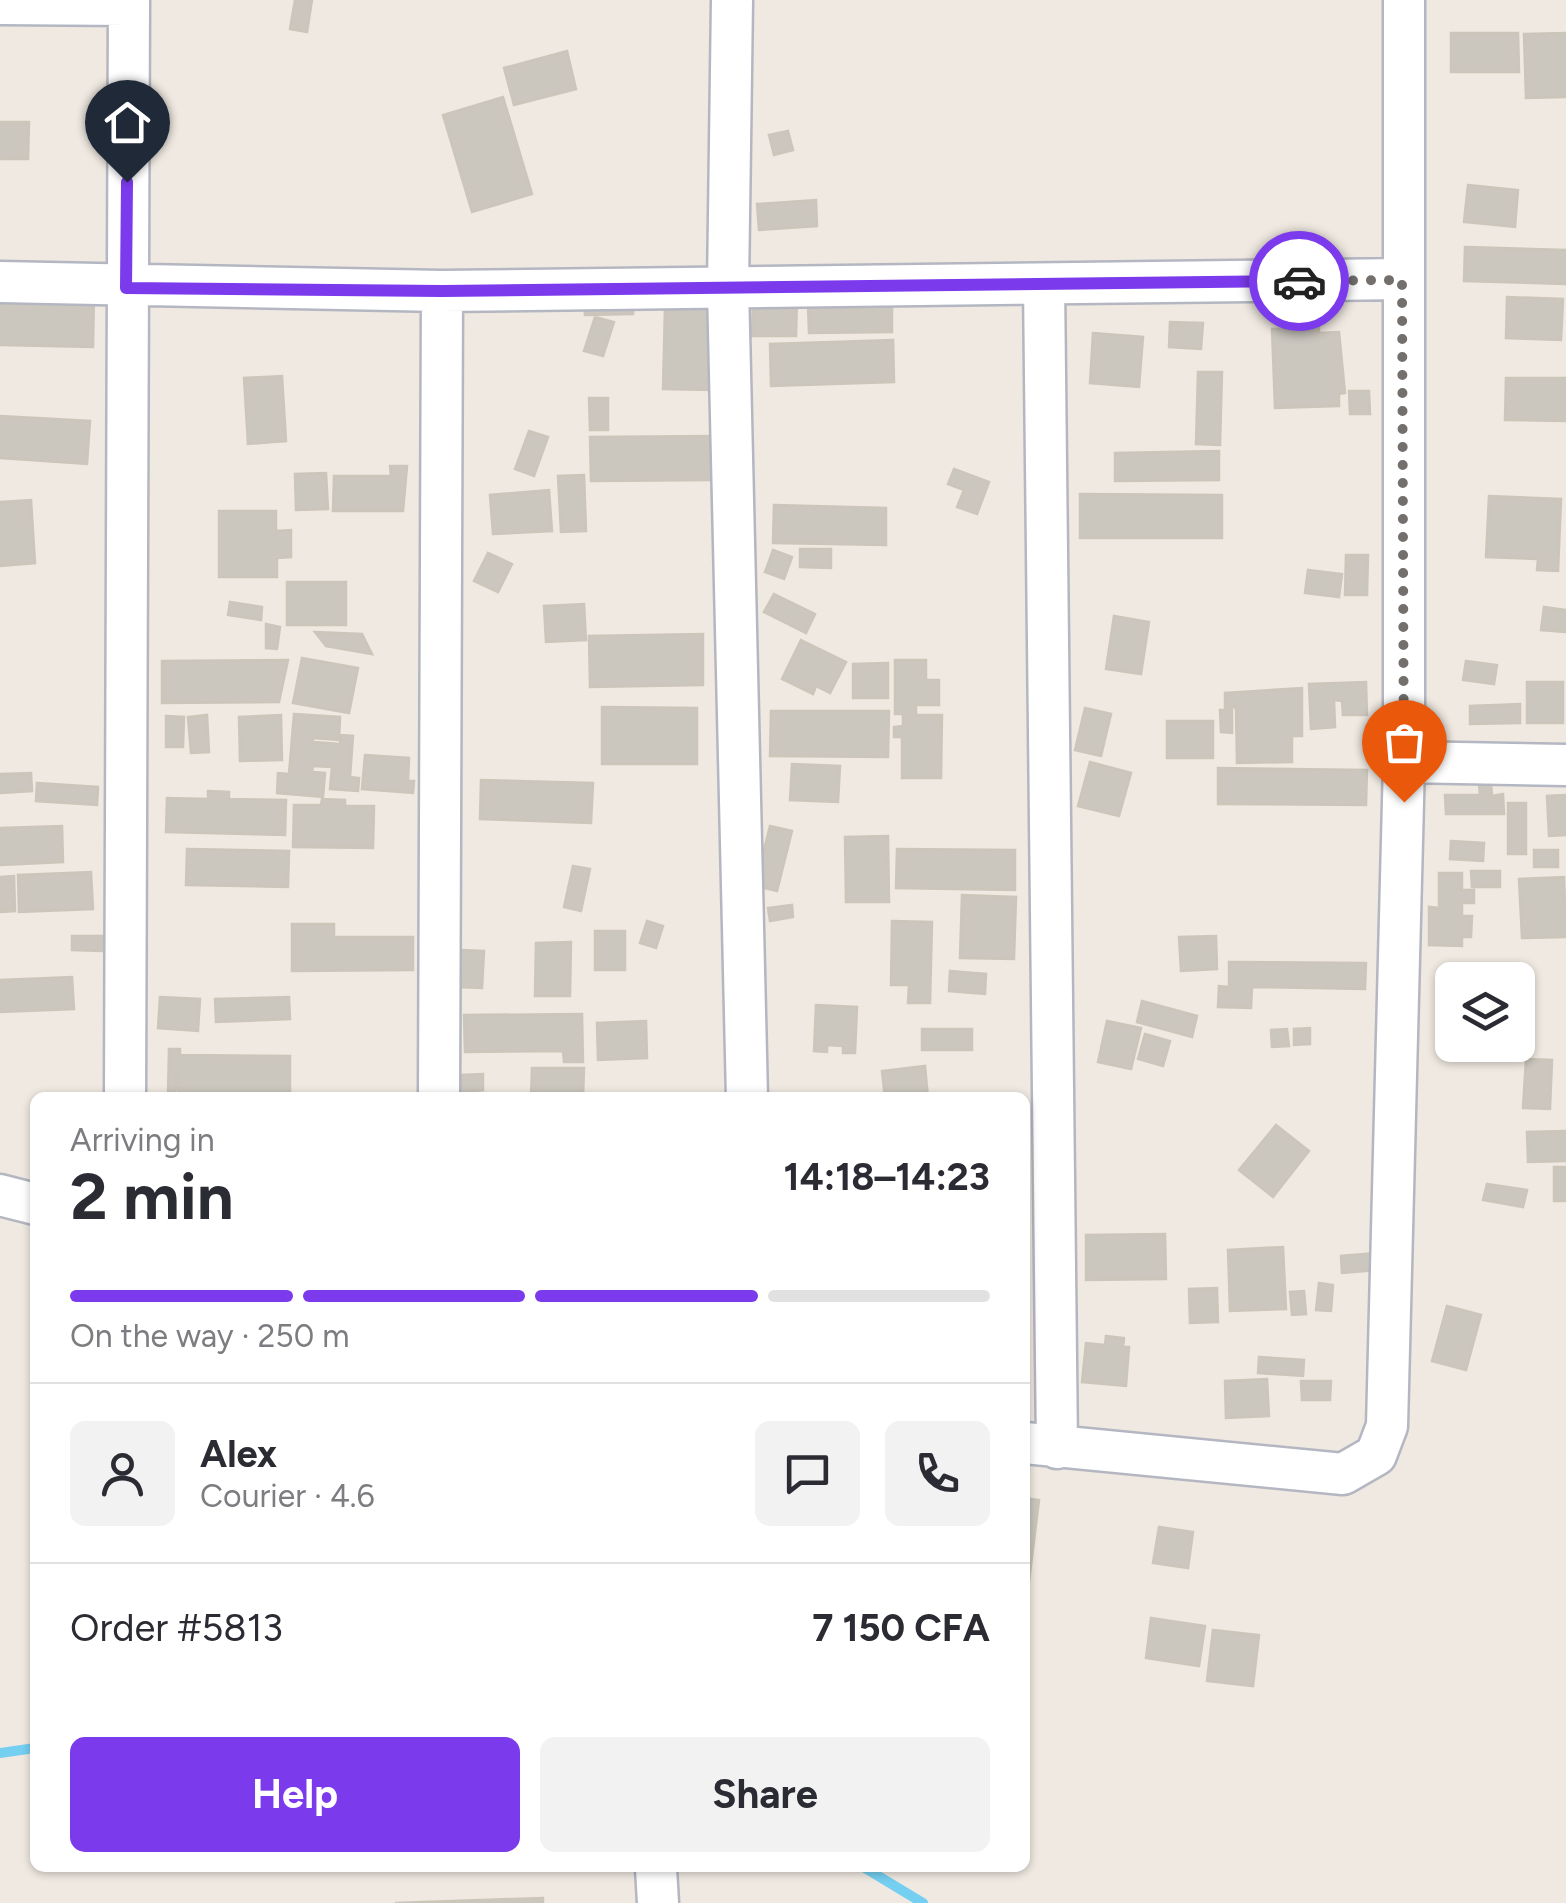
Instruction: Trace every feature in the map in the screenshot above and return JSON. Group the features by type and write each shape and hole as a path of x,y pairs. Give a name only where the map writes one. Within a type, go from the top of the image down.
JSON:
{"street":[{"path":"732,0 728,287 746,1092"},
{"path":"1044,284 1041,1446 1343,1474 1376,1455 1386,1426 1404,762 1404,0"},
{"path":"0,4 129,3 124,1092"},
{"path":"0,282 126,288 442,291 1402,280"},
{"path":"439,1092 442,291"},
{"path":"1404,762 1566,765"},
{"path":"0,1195 30,1203"},
{"path":"656,1872 658,1903"}],"building":[{"path":"295,0 312,0 307,32 290,29"},
{"path":"1451,33 1518,33 1519,72 1451,72"},
{"path":"1566,33 1566,97 1526,98 1524,34"},
{"path":"567,51 576,89 514,105 504,68"},
{"path":"503,97 532,194 472,212 443,115"},
{"path":"0,122 29,122 28,159 0,159"},
{"path":"788,131 793,150 774,155 769,135"},
{"path":"1468,185 1518,190 1515,227 1464,222"},
{"path":"816,200 817,226 759,230 757,204"},
{"path":"1465,247 1566,250 1566,284 1464,281"},
{"path":"0,292 94,294 93,347 0,345"},
{"path":"753,296 797,297 796,336 752,336"},
{"path":"1507,297 1563,299 1561,340 1506,338"},
{"path":"633,298 633,314 585,315 584,299"},
{"path":"892,304 892,332 809,333 808,305"},
{"path":"665,307 714,308 712,390 663,389"},
{"path":"595,317 614,322 603,356 584,351"},
{"path":"1170,322 1203,323 1201,349 1169,347"},
{"path":"1319,327 1319,333 1339,332 1345,393 1339,394 1339,406 1275,408 1272,329"},
{"path":"1093,333 1143,337 1139,387 1090,383"},
{"path":"893,340 894,382 771,386 770,344"},
{"path":"1198,372 1222,372 1220,445 1196,444"},
{"path":"282,376 286,441 248,444 244,378"},
{"path":"1506,378 1565,378 1565,421 1505,420"},
{"path":"1349,391 1369,391 1370,414 1350,414"},
{"path":"589,398 608,398 608,430 590,430"},
{"path":"0,416 90,421 87,464 0,458"},
{"path":"529,431 548,437 534,476 515,469"},
{"path":"714,436 714,480 591,481 590,437"},
{"path":"1219,451 1219,480 1115,481 1115,453"},
{"path":"390,466 407,466 403,511 333,511 334,476 391,476"},
{"path":"954,469 989,482 977,514 957,507 964,490 948,484"},
{"path":"326,473 328,509 296,510 295,474"},
{"path":"584,475 586,531 561,532 558,476"},
{"path":"549,490 552,531 493,534 490,495"},
{"path":"1080,494 1222,495 1222,538 1080,538"},
{"path":"1489,496 1561,499 1558,571 1537,570 1538,559 1486,557"},
{"path":"31,500 35,563 0,566 0,502"},
{"path":"774,505 886,508 886,545 773,543"},
{"path":"219,511 276,511 276,531 291,530 291,557 277,558 277,577 219,577"},
{"path":"800,549 831,549 831,568 800,567"},
{"path":"773,550 792,557 784,579 765,572"},
{"path":"488,553 512,564 498,592 474,581"},
{"path":"1346,555 1368,555 1367,595 1345,595"},
{"path":"1308,570 1342,574 1339,597 1305,593"},
{"path":"287,582 346,582 346,625 287,625"},
{"path":"774,594 815,614 806,633 764,612"},
{"path":"230,602 262,607 261,620 228,615"},
{"path":"584,604 586,640 546,642 544,606"},
{"path":"1544,607 1566,610 1566,632 1541,630"},
{"path":"1114,616 1149,622 1141,674 1106,669"},
{"path":"266,624 280,627 277,649 266,648"},
{"path":"315,632 362,634 372,654 326,646"},
{"path":"703,634 703,685 590,687 589,636"},
{"path":"801,640 846,662 830,693 816,686 813,694 782,679"},
{"path":"302,658 358,668 349,713 293,703"},
{"path":"288,660 279,702 162,703 162,661"},
{"path":"895,660 926,660 926,680 939,680 939,705 916,705 916,715 942,715 941,778 902,778 902,737 894,737 894,727 903,726 903,714 895,714"},
{"path":"1466,661 1497,665 1494,684 1463,680"},
{"path":"888,663 888,698 853,698 853,664"},
{"path":"1366,682 1367,715 1343,715 1342,701 1334,700 1335,727 1311,729 1309,684"},
{"path":"1527,682 1563,682 1563,723 1527,723"},
{"path":"1302,688 1302,736 1292,736 1292,762 1237,763 1236,707 1225,708 1225,693"},
{"path":"1520,704 1520,723 1470,724 1470,706"},
{"path":"602,707 697,708 697,764 602,764"},
{"path":"1085,708 1111,714 1101,756 1075,750"},
{"path":"1220,710 1232,710 1232,733 1221,732"},
{"path":"771,711 889,711 888,757 770,756"},
{"path":"294,714 340,717 339,740 313,738 313,742 340,744 341,735 353,736 350,777 359,778 358,791 330,789 332,767 313,766 312,772 325,773 323,797 277,793 278,773 289,774"},
{"path":"207,715 209,752 191,753 188,717"},
{"path":"281,715 282,760 240,761 239,717"},
{"path":"166,716 184,717 183,747 166,747"},
{"path":"1167,721 1213,721 1213,758 1167,758"},
{"path":"365,755 409,758 408,781 414,781 413,793 362,789"},
{"path":"1090,762 1131,773 1119,816 1078,806"},
{"path":"792,764 840,766 838,802 790,800"},
{"path":"1218,768 1367,770 1366,805 1218,804"},
{"path":"31,773 32,791 0,793 0,774"},
{"path":"481,780 593,783 591,823 480,819"},
{"path":"37,783 98,787 97,805 36,801"},
{"path":"1479,784 1491,784 1492,796 1503,794 1504,814 1446,814 1445,795 1480,795"},
{"path":"208,791 229,792 229,799 286,800 285,835 166,832 167,798 208,799"},
{"path":"1566,795 1566,835 1549,836 1547,796"},
{"path":"322,799 345,800 345,806 374,806 373,848 293,847 294,805 321,805"},
{"path":"1508,803 1526,803 1526,854 1508,854"},
{"path":"62,826 63,862 0,865 0,828"},
{"path":"770,826 792,831 777,891 755,886"},
{"path":"888,836 889,902 846,902 845,837"},
{"path":"1451,841 1484,843 1483,861 1450,859"},
{"path":"187,849 289,851 288,887 186,885"},
{"path":"897,849 1015,850 1015,890 896,888"},
{"path":"1534,850 1558,850 1558,867 1534,867"},
{"path":"573,866 590,869 581,911 564,907"},
{"path":"1471,871 1500,871 1500,887 1472,887"},
{"path":"91,872 93,909 19,912 18,875"},
{"path":"1439,873 1462,873 1462,890 1474,890 1474,903 1462,903 1462,916 1472,916 1471,937 1462,937 1462,946 1429,945 1429,907 1439,908"},
{"path":"14,876 15,911 0,912 0,877"},
{"path":"1564,877 1566,937 1522,938 1519,879"},
{"path":"962,895 1016,897 1014,959 960,958"},
{"path":"792,905 793,917 770,921 768,908"},
{"path":"647,921 663,926 656,948 640,943"},
{"path":"892,921 932,922 930,1003 908,1003 909,985 891,985"},
{"path":"292,924 334,924 334,937 413,937 413,970 292,971"},
{"path":"595,931 625,931 625,970 595,970"},
{"path":"72,936 103,936 102,951 72,950"},
{"path":"1216,936 1217,969 1181,971 1179,937"},
{"path":"571,942 570,996 535,996 536,943"},
{"path":"460,950 484,951 482,988 458,987"},
{"path":"1229,962 1366,963 1365,989 1252,987 1251,1008 1218,1007 1219,986 1229,987"},
{"path":"950,971 986,974 985,994 949,991"},
{"path":"72,977 74,1009 0,1012 0,980"},
{"path":"160,997 200,999 198,1031 158,1028"},
{"path":"289,997 290,1019 216,1022 215,999"},
{"path":"1142,1001 1197,1016 1192,1037 1137,1022"},
{"path":"816,1005 857,1007 855,1053 843,1053 843,1046 827,1045 827,1052 814,1051"},
{"path":"582,1014 583,1062 564,1062 563,1051 465,1052 464,1015"},
{"path":"646,1021 647,1058 598,1060 597,1023"},
{"path":"1107,1021 1141,1028 1131,1069 1098,1062"},
{"path":"1310,1028 1310,1044 1294,1045 1294,1029"},
{"path":"922,1029 972,1029 972,1050 922,1050"},
{"path":"1287,1029 1289,1046 1272,1047 1271,1030"},
{"path":"1145,1034 1170,1041 1163,1066 1138,1059"},
{"path":"169,1049 180,1049 180,1055 290,1056 290,1092 178,1092 176,1074 175,1092 168,1092"},
{"path":"1552,1060 1550,1109 1523,1108 1526,1062"},
{"path":"925,1066 927,1092 884,1092 882,1071"},
{"path":"532,1068 584,1068 583,1092 531,1092"},
{"path":"483,1074 483,1090 462,1092 462,1075"},
{"path":"1276,1125 1309,1151 1273,1197 1239,1170"},
{"path":"1566,1131 1566,1161 1528,1162 1527,1132"},
{"path":"1554,1167 1566,1167 1566,1201 1554,1201"},
{"path":"1487,1184 1527,1190 1523,1207 1483,1200"},
{"path":"1165,1234 1166,1279 1086,1280 1086,1235"},
{"path":"1283,1247 1286,1309 1230,1311 1228,1250"},
{"path":"1376,1253 1377,1270 1342,1273 1341,1256"},
{"path":"1319,1283 1333,1285 1331,1311 1316,1310"},
{"path":"1217,1288 1218,1322 1190,1323 1189,1289"},
{"path":"1304,1291 1306,1314 1292,1315 1290,1292"},
{"path":"1447,1306 1481,1315 1466,1370 1432,1361"},
{"path":"1106,1336 1124,1338 1123,1347 1129,1347 1126,1386 1082,1382 1086,1343 1105,1345"},
{"path":"1259,1357 1304,1360 1303,1376 1258,1373"},
{"path":"1267,1379 1269,1416 1226,1418 1225,1381"},
{"path":"1301,1381 1331,1381 1330,1400 1302,1400"},
{"path":"1030,1499 1039,1500 1030,1573"},
{"path":"1159,1527 1193,1532 1188,1568 1153,1563"},
{"path":"1151,1618 1205,1626 1199,1666 1146,1658"},
{"path":"1213,1630 1259,1635 1253,1686 1207,1681"},
{"path":"543,1898 543,1903 395,1903"}],"waterway":[{"path":"0,1753 30,1749"},
{"path":"872,1872 923,1903"}],"way so far":[{"path":"1299,281 1402,280 1404,802"}],"route":[{"path":"127,182 126,288 442,291 1299,281"}]}
